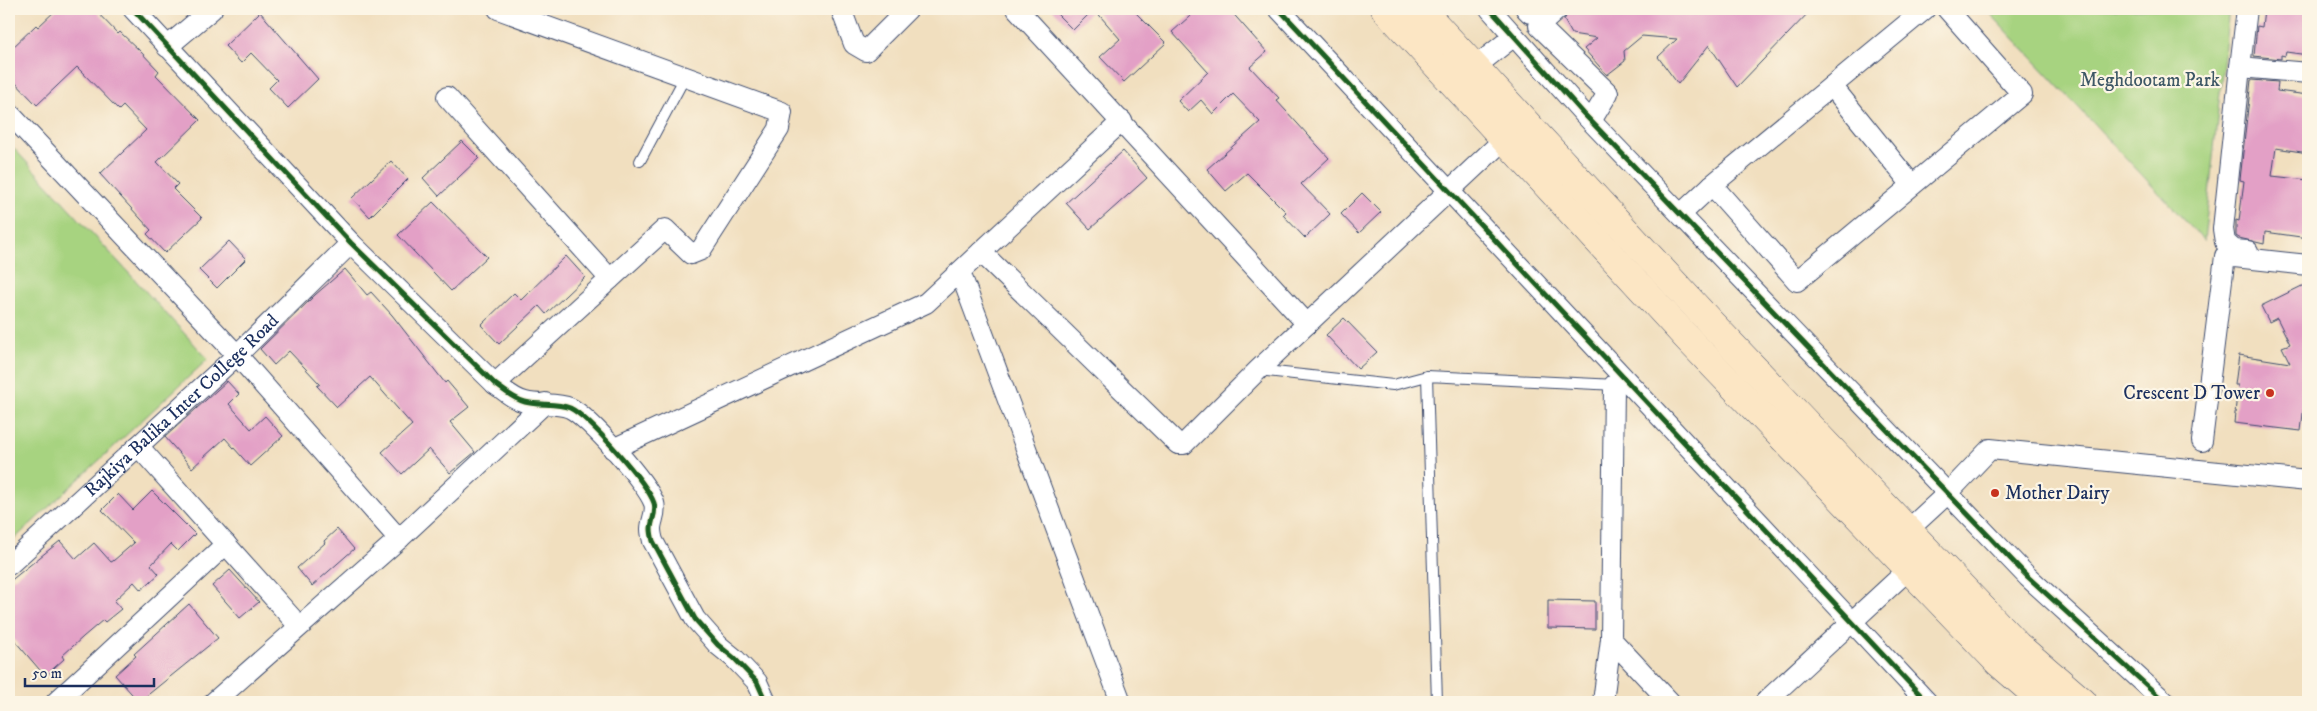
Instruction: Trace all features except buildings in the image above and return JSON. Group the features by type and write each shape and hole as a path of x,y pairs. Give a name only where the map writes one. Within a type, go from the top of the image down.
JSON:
{"street":[{"path":"133,9 351,243 495,384 514,398 526,402 559,404 572,409 582,416 613,449 649,492 655,507 651,529 653,541 695,618 718,645 734,658 757,682 766,702"},
{"path":"167,47 212,9"},
{"path":"495,384 665,229 691,254 701,250 779,129 782,112 498,9"},
{"path":"841,9 854,44 866,51 908,9"},
{"path":"1018,9 1307,324"},
{"path":"1279,9 1449,191 1622,386 1927,702"},
{"path":"1385,9 1514,129 1711,323 2017,645 2083,702"},
{"path":"1420,9 1475,68 1514,129 1688,339 1999,663 2044,702"},
{"path":"1490,9 1591,121 2028,577 2165,702"},
{"path":"1526,9 1530,13 1534,9"},
{"path":"1558,9 1539,26 1608,93 1591,121"},
{"path":"1681,214 1712,185 1926,9"},
{"path":"1712,185 1797,281 2022,94 1947,9"},
{"path":"2247,9 2223,229 2225,242 2234,250 2308,257"},
{"path":"1475,68 1514,36"},
{"path":"2240,67 2308,73"},
{"path":"1832,86 1912,185"},
{"path":"447,97 610,279"},
{"path":"9,114 237,355 399,539"},
{"path":"613,449 926,303 1122,121"},
{"path":"981,252 1178,444 1187,442 1258,370 1514,129"},
{"name":"Rajkiya Balika Inter College Road","path":"9,565 237,355 351,243"},
{"path":"2202,441 2225,256 2308,265"},
{"path":"960,272 1121,702"},
{"path":"1603,702 1611,638 1622,386"},
{"path":"214,702 399,539 545,403"},
{"path":"138,446 299,626"},
{"path":"1908,530 1948,493 1990,449 2308,481"},
{"path":"56,702 226,544"},
{"path":"1767,702 1909,569"},
{"path":"1611,638 1670,702"}],"lane":[{"path":"640,161 685,77"},
{"path":"1258,370 1393,385 1427,376 1622,386"},
{"path":"1427,376 1437,702"}],"green space":[{"name":"Meghdootam Park","path":"1986,9 2229,9 2204,241"},
{"path":"9,143 208,359 9,544"}],"cycle path":[{"path":"133,9 351,243 495,384 521,401 570,408 590,424 616,451 641,481 654,503 655,510 651,529 653,541 695,619 718,645 734,658 757,682 766,702"},
{"path":"1279,9 1927,702"},
{"path":"1490,9 1584,114 2028,577 2165,702"}],"place":[{"name":"Crescent D Tower","path":"2270,393"},
{"name":"Mother Dairy","path":"1995,493"}]}
